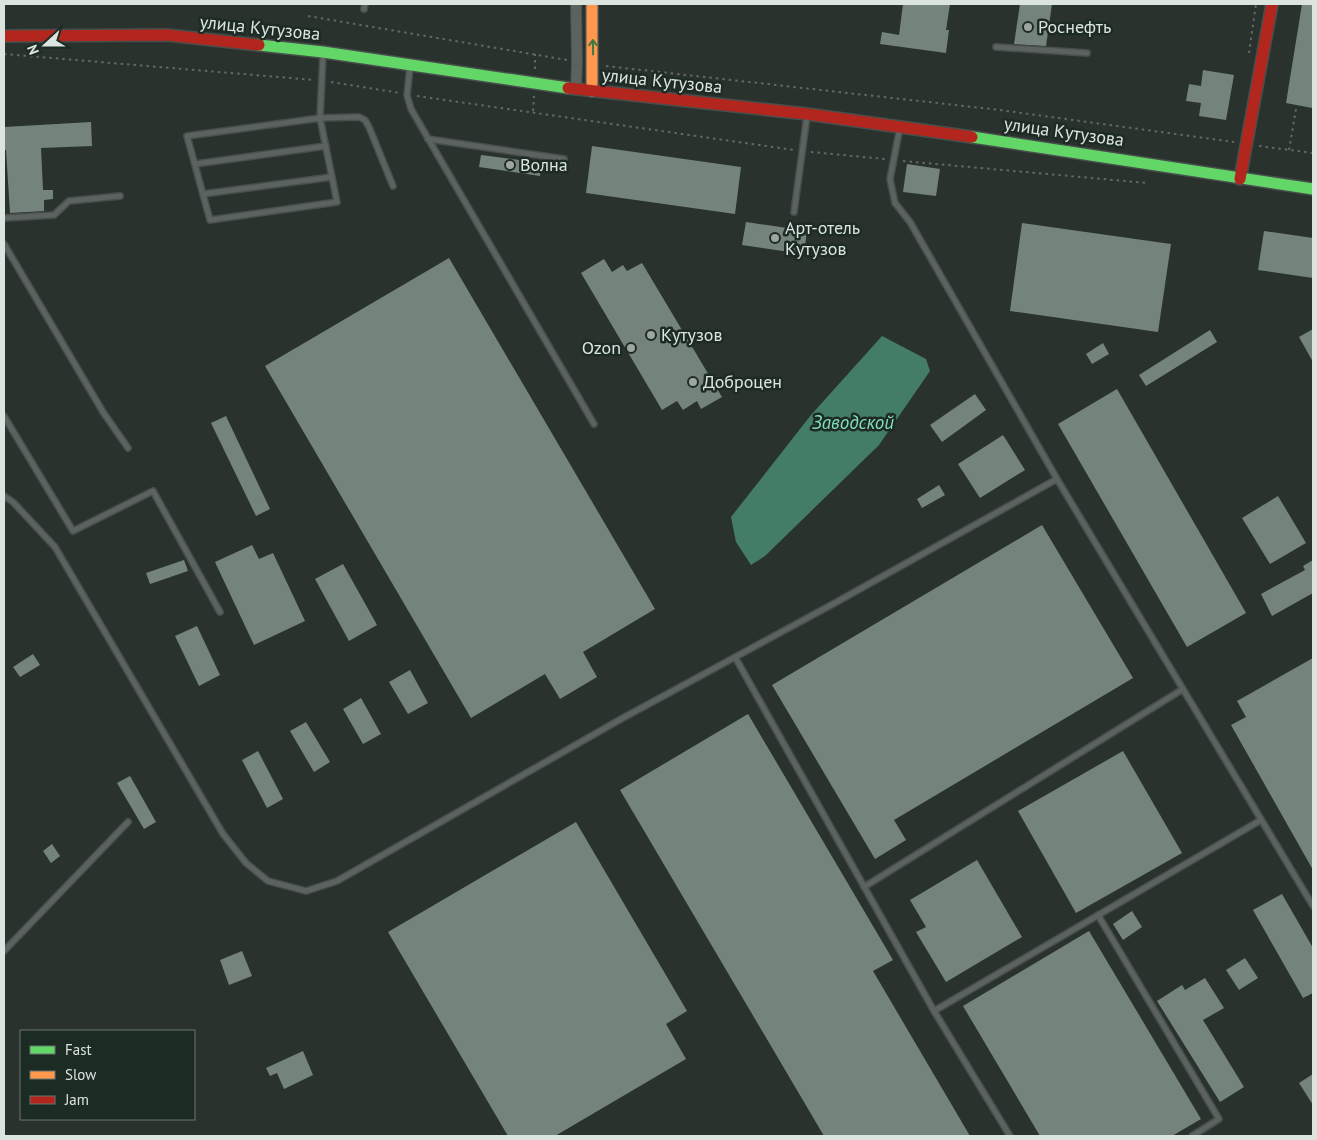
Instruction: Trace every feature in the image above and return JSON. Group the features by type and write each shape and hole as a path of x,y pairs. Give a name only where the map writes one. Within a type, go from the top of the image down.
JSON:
{"main road":[{"path":"592,4 592,91"},
{"path":"1240,179 1272,4"},
{"name":"улица Кутузова","path":"4,36 167,35 323,52 576,89 807,114 1152,163 1240,179 1313,189"}],"street":[{"path":"576,4 576,89"}],"lane":[{"path":"996,47 1087,53"},
{"path":"323,52 320,118 337,202 210,220 187,136 320,118 359,117 369,127 393,186"},
{"path":"410,64 407,94 410,109 594,424"},
{"path":"794,212 807,114"},
{"path":"900,127 890,179 895,203 910,222 1057,479 1313,906"},
{"path":"428,139 564,159"},
{"path":"195,164 326,146"},
{"path":"203,194 332,176"},
{"path":"4,218 54,215 69,200 120,196"},
{"path":"4,244 102,412 128,448"},
{"path":"4,416 73,531 153,491 220,612"},
{"path":"4,496 13,502 55,547 223,834 246,864 268,881 306,891 337,881 620,719 1057,479"},
{"path":"735,657 934,1011 1010,1136"},
{"path":"864,887 1183,690"},
{"path":"934,1011 1262,820"},
{"path":"4,951 128,822"},
{"path":"1098,915 1219,1120 1192,1136"}],"path":[{"path":"308,16 577,62"},
{"path":"4,54 322,81 802,151 1147,183"},
{"path":"593,64 1000,110 1313,154"},
{"path":"1289,150 1296,109"}],"water":[{"name":"Заводской","path":"882,336 926,359 930,371 879,445 765,556 751,565 736,542 731,517 811,415"}],"building":[{"path":"903,4 950,4 946,30 949,30 946,53 880,44 882,32 899,35"},
{"path":"1020,4 1052,4 1046,46 1014,44"},
{"path":"1302,4 1313,4 1312,108 1286,103"},
{"path":"1203,70 1234,75 1226,120 1199,116 1201,103 1186,101 1189,84 1201,86"},
{"path":"91,122 92,146 41,148 43,190 53,190 53,199 44,200 44,211 10,213 6,150 4,150 4,127"},
{"path":"592,146 741,167 735,214 586,193"},
{"name":"Волна","path":"481,155 542,163 540,176 479,167"},
{"path":"907,164 940,169 936,196 903,192"},
{"name":"Арт-отель Кутузов","path":"746,222 807,231 804,254 742,245"},
{"path":"1022,223 1171,244 1158,332 1010,311"},
{"path":"1264,231 1313,238 1313,278 1258,270"},
{"path":"449,258 655,609 583,652 597,677 560,699 545,674 471,718 265,366"},
{"name":"Кутузов","path":"604,259 612,272 623,265 627,271 642,263 722,397 701,409 697,401 683,410 677,401 662,410 581,273"},
{"path":"1313,329 1313,362 1299,337"},
{"path":"1210,330 1217,342 1146,386 1139,375"},
{"path":"1103,343 1109,354 1092,364 1086,354"},
{"path":"1117,389 1246,613 1187,647 1058,424"},
{"path":"975,394 986,410 942,442 930,425"},
{"path":"226,416 270,509 256,516 211,423"},
{"path":"1003,435 1025,470 980,498 958,464"},
{"path":"939,485 945,495 922,508 917,499"},
{"path":"1278,496 1306,543 1270,564 1242,518"},
{"path":"1042,525 1133,678 894,820 906,840 875,859 772,685"},
{"path":"252,545 259,559 273,553 305,621 254,645 215,562"},
{"path":"184,560 188,571 150,584 146,573"},
{"path":"1313,560 1313,593 1272,616 1261,594 1305,570 1303,566"},
{"path":"343,564 377,625 349,641 315,579"},
{"path":"197,626 220,675 199,686 175,636"},
{"path":"33,654 40,665 20,677 13,667"},
{"path":"1313,658 1313,870 1231,725 1246,717 1237,701"},
{"path":"410,670 428,703 408,714 389,682"},
{"path":"361,698 381,734 363,744 343,709"},
{"path":"748,714 893,960 873,971 970,1136 824,1136 620,790"},
{"path":"306,722 330,762 314,772 290,731"},
{"path":"258,751 283,799 267,808 242,760"},
{"path":"1123,751 1182,853 1076,913 1018,811"},
{"path":"130,776 156,822 144,829 117,783"},
{"path":"576,822 687,1011 666,1024 686,1059 555,1136 508,1136 388,932"},
{"path":"52,844 60,856 51,863 43,851"},
{"path":"977,860 1022,937 946,982 916,932 926,927 910,900"},
{"path":"1282,894 1313,948 1313,993 1303,998 1253,910"},
{"path":"1132,911 1142,927 1123,940 1113,924"},
{"path":"1089,931 1201,1119 1172,1136 1040,1136 963,1006"},
{"path":"242,951 252,976 229,985 220,960"},
{"path":"1245,958 1258,978 1239,990 1226,970"},
{"path":"1205,978 1224,1008 1203,1020 1244,1087 1220,1102 1157,1001 1182,985 1185,990"},
{"path":"303,1051 313,1075 284,1089 277,1073 270,1076 266,1068"},
{"path":"1313,1074 1313,1105 1299,1083"}],"traffic: fast":[{"path":"259,45 323,52 568,88"},
{"path":"972,137 1313,189"}],"traffic: slow":[{"path":"592,4 592,91"}],"traffic: jam":[{"path":"1240,179 1272,4"},
{"path":"4,36 167,35 259,45"},
{"path":"568,88 807,114 972,137"}],"place":[{"name":"Роснефть","path":"1028,27"},
{"name":"Волна","path":"510,165"},
{"name":"Арт-отель Кутузов","path":"775,238"},
{"name":"Кутузов","path":"651,335"},
{"name":"Ozon","path":"631,348"},
{"name":"Доброцен","path":"693,382"}]}
